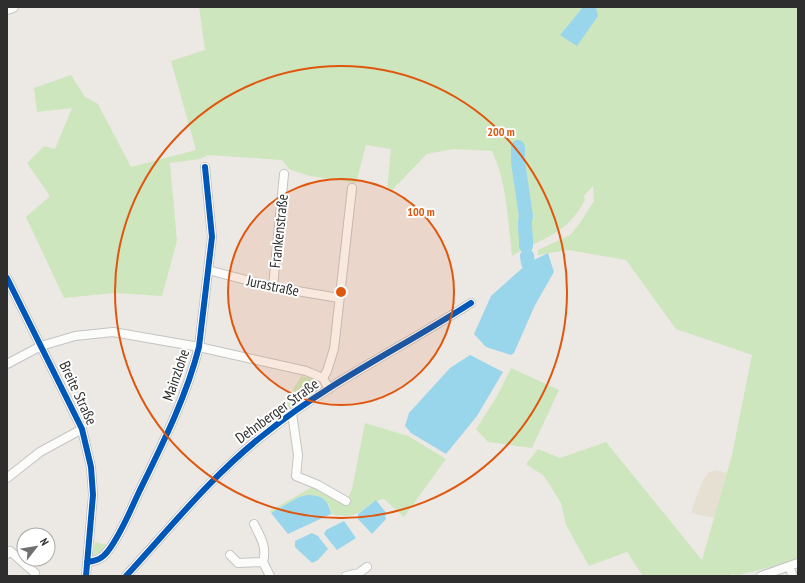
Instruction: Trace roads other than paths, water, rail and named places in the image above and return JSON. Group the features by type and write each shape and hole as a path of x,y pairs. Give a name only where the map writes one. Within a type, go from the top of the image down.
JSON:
{"street":[{"path":"7,9 13,7"},
{"name":"Mainzlohe","path":"87,562 96,562 108,552 122,528 170,428 189,383 199,347 212,237 205,166"},
{"name":"Frankenstraße","path":"273,287 284,174"},
{"path":"323,378 334,349 352,188"},
{"name":"Jurastraße","path":"208,270 273,287 339,298"},
{"name":"Breite Straße","path":"7,278 82,429 91,467 92,488 86,576"},
{"name":"Dehnberger Straße","path":"126,576 227,465 266,432 329,389 433,328 471,303"},
{"path":"7,364 41,346 75,336 113,332 199,347 306,371 323,378 329,389"},
{"path":"292,413 298,455 296,476 318,485 346,501"},
{"path":"7,478 40,452 82,429"},
{"path":"254,524 264,543 266,552 263,562 270,576"},
{"path":"7,554 10,551 35,573"},
{"path":"230,554 238,563 263,562"},
{"path":"761,576 798,563"},
{"path":"346,576 359,572 367,567"},
{"path":"789,567 793,576"}],"water":[{"path":"583,7 596,7 598,16 577,46 560,35"},
{"path":"548,253 554,272 535,305 514,353 511,355 486,347 474,334 491,296 528,263"},
{"path":"470,355 503,372 477,416 446,454 411,433 405,426 409,413 450,368"},
{"path":"307,495 320,497 326,501 331,514 288,534 271,513 299,497"},
{"path":"376,500 387,514 385,516 386,519 372,534 358,519 358,514"},
{"path":"344,521 356,538 337,550 324,534 326,530"},
{"path":"312,533 318,536 328,549 318,560 312,563 295,547 295,541"}],"waterway":[{"path":"518,147 518,162 526,216 526,246"},
{"path":"527,256 528,263"}]}
